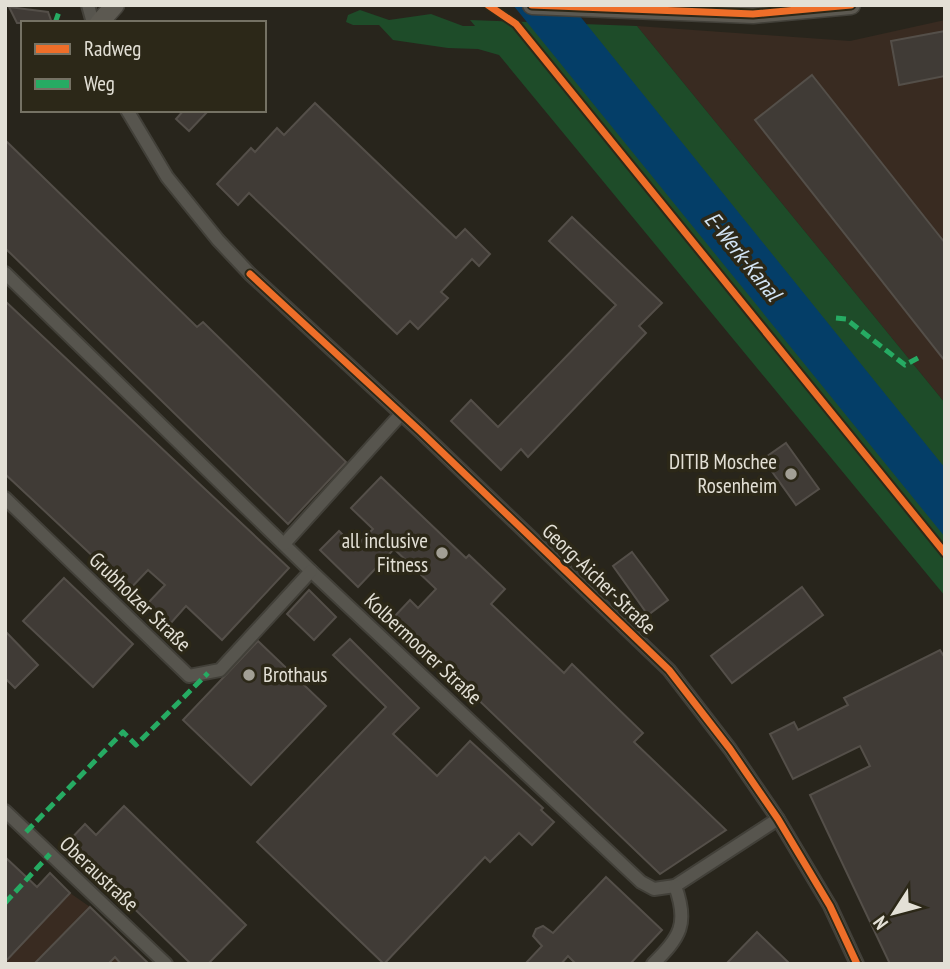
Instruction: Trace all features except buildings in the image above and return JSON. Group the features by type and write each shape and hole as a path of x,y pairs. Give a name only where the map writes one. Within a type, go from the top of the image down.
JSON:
{"main road":[{"path":"101,21 115,5"},
{"path":"532,5 753,13 847,6"}],"street":[{"name":"Georg-Aicher-Straße","path":"128,112 167,177 218,240 250,274 669,670 730,749 778,819 830,906 857,964"},
{"name":"Kolbermoorer Straße","path":"5,273 311,571 641,882 654,889 675,886"},
{"path":"284,544 401,414"},
{"name":"Grubholzer Straße","path":"5,498 189,676 220,670 311,571"},
{"name":"Oberaustraße","path":"5,811 166,964"},
{"path":"653,964 672,945 680,932 683,917 675,886 778,819"}],"shaded area":[{"path":"945,20 945,403 637,26 850,41"},
{"path":"50,873 149,964 5,964 5,920"}],"green space":[{"path":"360,10 389,20 431,14 463,26 475,26 470,20 637,26 945,403 945,596 499,55 478,49 448,48 393,40 379,25 353,25 346,22 348,15"}],"water":[{"name":"E-Werk-Kanal","path":"513,5 571,5 945,468 945,537"}],"marked path":[{"path":"56,21 60,9"},
{"path":"836,318 846,319 905,365 918,358"},
{"path":"26,832 123,732 136,745 208,673"},
{"path":"5,903 50,854"}],"cycle path":[{"path":"488,5 516,24 945,553"},
{"path":"532,5 753,14 851,5"},
{"path":"250,274 420,431 669,670 730,749 778,819 830,906 857,964"}],"place":[{"name":"DITIB Moschee Rosenheim","path":"791,474"},
{"name":"all inclusive Fitness","path":"442,553"},
{"name":"Brothaus","path":"249,675"}]}
